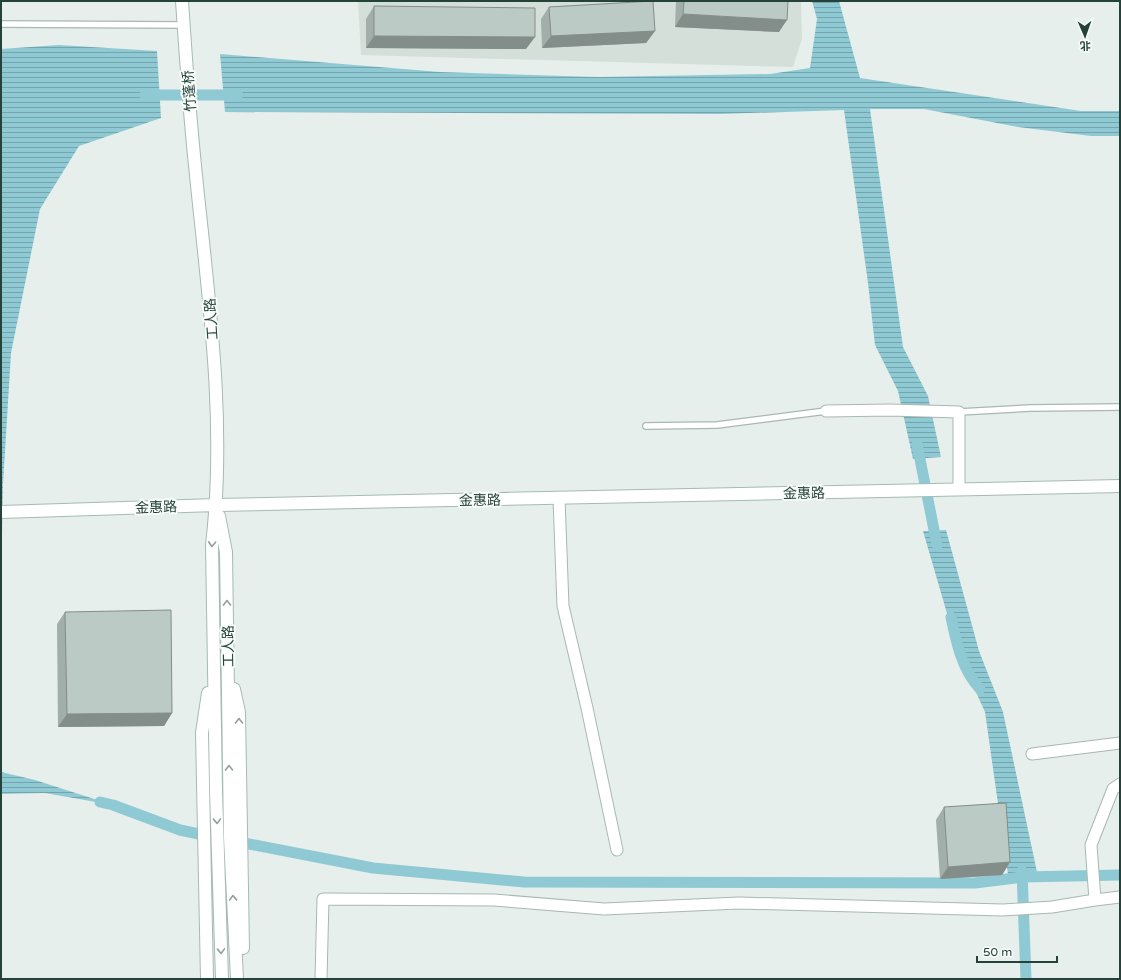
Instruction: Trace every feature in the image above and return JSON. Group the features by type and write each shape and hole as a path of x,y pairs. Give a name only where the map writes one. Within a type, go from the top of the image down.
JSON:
{"main road":[{"path":"182,1 184,25"},
{"name":"竹蓬桥","path":"184,25 192,134"},
{"name":"工人路","path":"192,134 210,300 216,399 216,505 212,545 215,740 222,979"},
{"path":"953,490 1120,486"},
{"name":"金惠路","path":"1,512 216,505 953,490"},
{"name":"工人路","path":"216,505 226,552 230,836 237,979"},
{"path":"207,979 202,733 214,658"},
{"path":"228,659 238,712 243,979"}],"street":[{"path":"826,411 890,410 958,412 953,490"},
{"path":"559,498 563,606 587,708 617,850"},
{"path":"1032,754 1120,743"},
{"path":"1095,900 1091,845 1113,789 1120,784"},
{"path":"321,979 323,899 494,900 604,909 739,903 1003,910 1052,907 1120,897"}],"lane":[{"path":"1,24 184,25"},
{"path":"958,412 1030,408 1120,407"},
{"path":"646,426 717,426 826,411"}],"shaded area":[{"path":"358,1 801,1 802,39 793,67 361,55"}],"water":[{"path":"812,1 839,1 860,78 1081,111 1120,111 1120,136 1091,136 1018,127 924,109 870,109 903,347 928,396 941,457 913,459 898,391 875,345 844,110 721,114 225,112 220,54 440,72 598,77 770,74 810,68 817,19"},
{"path":"59,45 157,51 161,118 79,146 40,209 11,353 3,484 1,586 1,49"},
{"path":"946,530 979,651 1003,712 1037,872 1008,874 985,712 970,679 946,610 923,531"},
{"path":"1,772 35,780 113,805 45,793 1,794"}],"building":[{"path":"653,1 655,31 551,36 549,7"},
{"path":"684,1 788,1 787,20 683,14"},
{"path":"374,6 535,8 535,37 374,36"},
{"path":"171,610 172,713 67,714 65,612"},
{"path":"1006,803 1010,862 948,867 944,807"}],"waterway":[{"path":"145,95 238,95"},
{"path":"917,444 937,545"},
{"path":"951,617 964,664 980,689"},
{"path":"100,802 113,805 180,830 213,837"},
{"path":"234,841 373,868 524,882 975,883 1023,877 1120,875"},
{"path":"1022,871 1026,979"}]}
